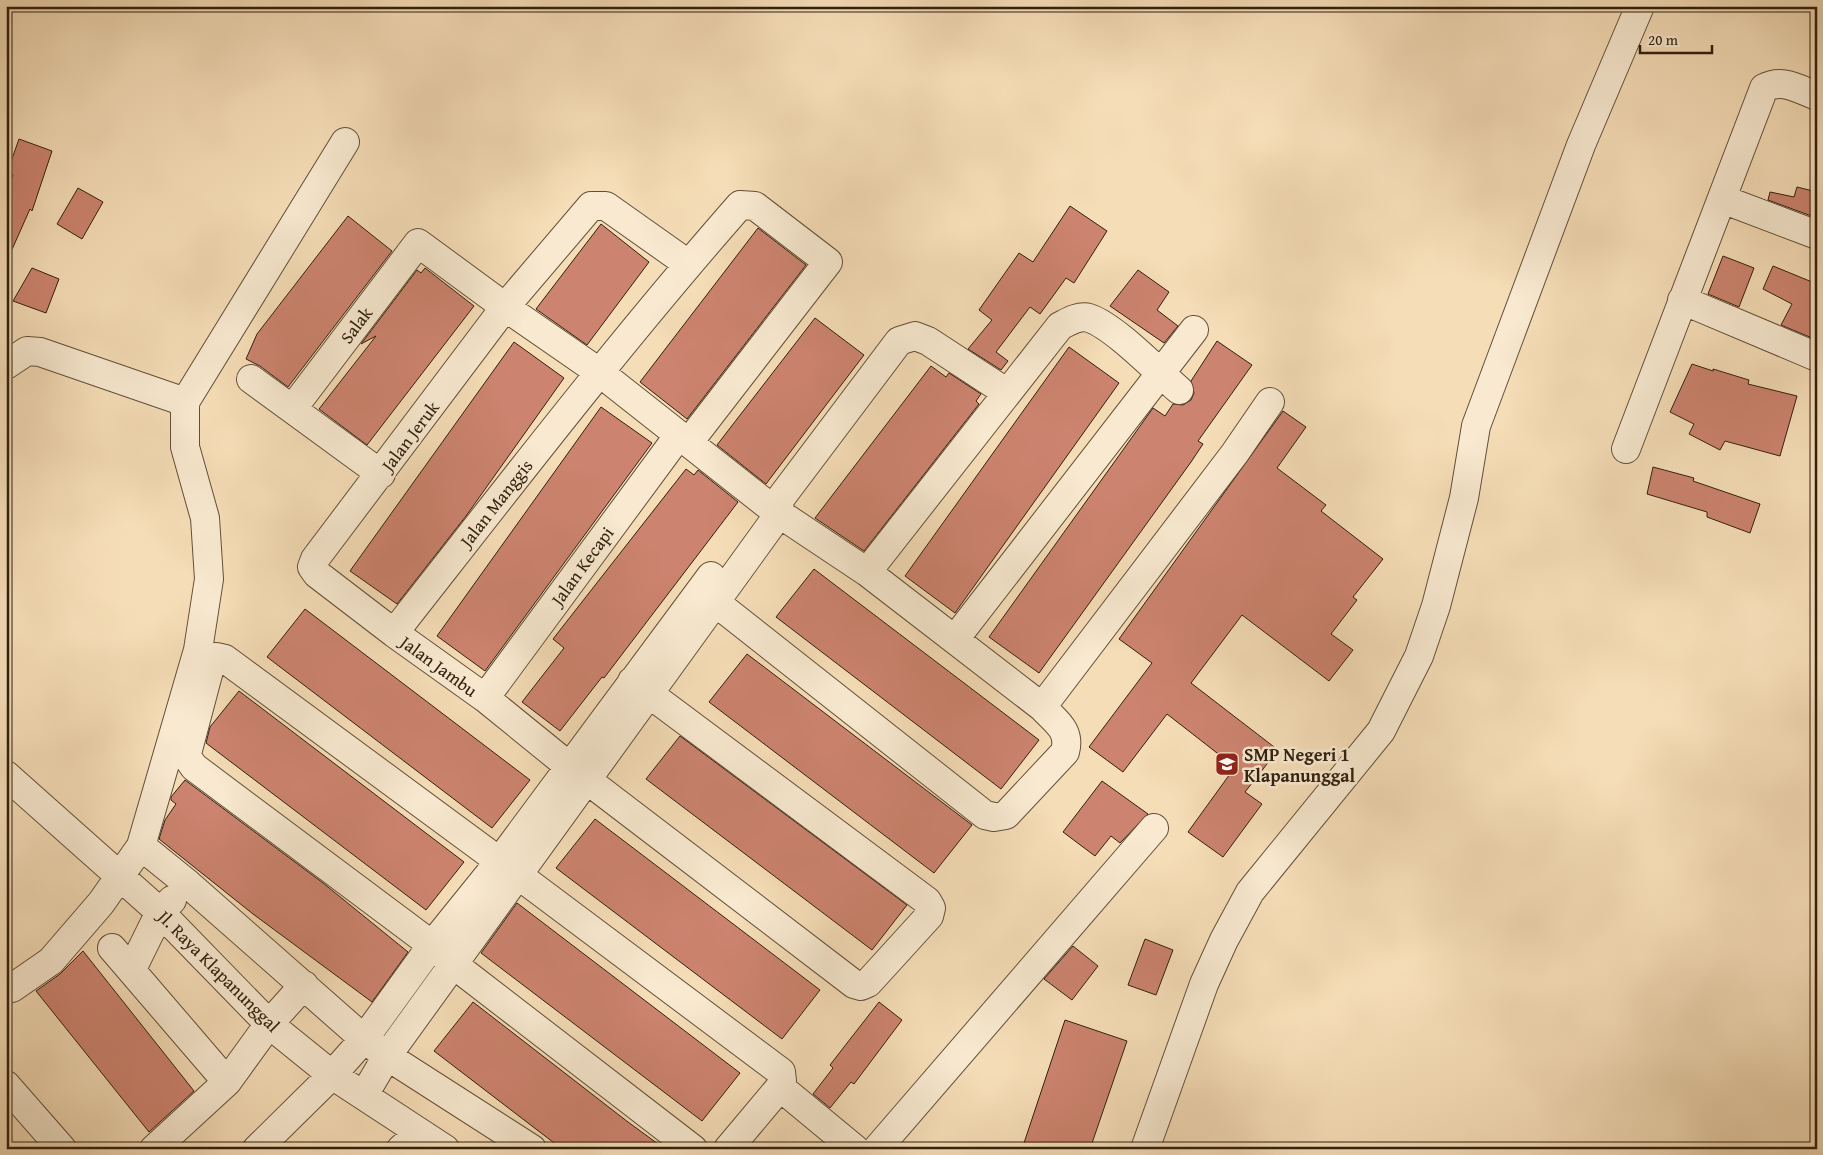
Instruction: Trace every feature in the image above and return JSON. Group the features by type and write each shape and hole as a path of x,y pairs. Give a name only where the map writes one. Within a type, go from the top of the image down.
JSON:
{"street":[{"path":"1145,1149 1204,984 1224,940 1250,892 1381,730 1419,656 1436,606 1462,507 1476,426 1581,145 1640,6"},
{"path":"1626,449 1764,88 1774,83 1785,84 1817,96"},
{"path":"6,989 12,988 51,961 101,903 141,846 198,650 209,579 205,518 185,446 184,402 345,142"},
{"path":"1722,199 1817,235"},
{"name":"Jalan Jeruk","path":"312,563 382,474 505,307 592,206 600,204 606,206 688,264"},
{"name":"Jalan Kecapi","path":"485,698 684,438 828,262 755,206 748,204 740,205 688,264"},
{"name":"Salak","path":"293,408 418,242 505,307"},
{"name":"Jalan Manggis","path":"394,633 599,372 688,264"},
{"path":"1682,300 1817,357"},
{"path":"505,307 599,372 684,438 867,572 1042,706 1065,732 1068,740 1065,752 1006,816 994,817 985,814 708,597"},
{"path":"867,572 1006,392 1060,326 1071,320 1087,317 1111,331 1170,382"},
{"path":"955,639 1170,382 1194,330"},
{"path":"364,1095 387,1056 453,964 509,868 774,505 899,341 915,336 928,341 1006,392"},
{"path":"6,365 27,351 40,352 184,402"},
{"path":"252,379 382,474"},
{"path":"1042,706 1234,453 1270,402"},
{"name":"Jalan Jambu","path":"312,563 317,574 394,633 485,698 579,773 854,984 861,986 868,983 928,916 930,908 927,901 641,688"},
{"path":"693,1149 453,964 432,945 194,767 187,758 188,750 211,663 216,657 225,659 509,868 781,1072 782,1081 780,1087 728,1149"},
{"name":"Jl. Raya Klapanunggal","path":"6,775 120,874 160,912 269,1024 332,1075 364,1095 410,1141 445,1149"},
{"path":"877,1149 1154,828"},
{"path":"141,846 304,984 364,1039 387,1056 532,1149"},
{"path":"256,1149 332,1075 364,1039 432,945 509,868"},
{"path":"132,969 160,912 188,884"},
{"path":"112,948 132,969 227,1082"},
{"path":"154,1149 227,1082 269,1024 304,984"},
{"path":"6,1085 62,1149"},
{"path":"780,1087 855,1149"}],"building":[{"path":"19,139 52,151 32,211 30,209 6,263 6,192 13,175 7,173"},
{"path":"1797,187 1817,192 1817,218 1768,200 1770,192 1794,197"},
{"path":"78,188 103,202 82,239 57,224"},
{"path":"1070,206 1107,231 1074,283 1066,278 1040,314 1030,307 996,352 1008,361 1001,370 968,349 992,320 979,310 1019,253 1033,262"},
{"path":"348,216 392,251 288,387 260,366 246,359 257,334"},
{"path":"601,224 649,262 587,345 536,309"},
{"path":"758,228 806,265 687,419 640,382"},
{"path":"1723,256 1754,268 1739,307 1708,294"},
{"path":"1773,266 1817,284 1817,328 1812,338 1781,325 1792,304 1763,289"},
{"path":"32,268 59,279 46,313 13,301"},
{"path":"425,268 474,306 367,445 319,409 376,336 361,344 417,270 421,273"},
{"path":"1138,270 1169,292 1157,310 1178,326 1164,343 1110,306"},
{"path":"815,318 864,355 766,484 717,445"},
{"path":"1217,341 1252,365 1198,441 1203,444 1191,462 1039,673 989,637 1153,408 1165,416 1173,404 1183,405 1191,400 1194,393 1191,381"},
{"path":"514,342 564,378 466,516 397,604 350,571"},
{"path":"1069,347 1119,383 955,613 905,576"},
{"path":"1692,364 1749,380 1748,384 1797,396 1780,456 1725,441 1720,450 1689,434 1694,424 1670,412"},
{"path":"931,366 946,377 949,373 981,394 976,401 979,404 864,551 815,518"},
{"path":"601,407 652,443 485,671 437,636"},
{"path":"1283,411 1306,427 1277,468 1326,505 1321,511 1383,559 1353,597 1357,600 1331,634 1353,650 1329,681 1242,615 1191,683 1278,750 1245,792 1262,804 1223,857 1188,832 1235,767 1167,714 1123,772 1089,747 1152,663 1119,639"},
{"path":"1653,467 1694,478 1693,481 1760,504 1750,533 1707,517 1707,512 1647,494"},
{"path":"686,469 694,475 698,470 738,502 604,678 602,677 560,731 522,702 564,648 553,639"},
{"path":"814,569 1039,740 1001,789 776,617"},
{"path":"305,609 530,780 492,828 267,657"},
{"path":"747,654 972,825 934,873 709,702"},
{"path":"239,691 464,862 426,910 206,743 210,727"},
{"path":"680,736 907,905 872,950 646,779"},
{"path":"185,780 323,883 408,952 372,1002 253,914 159,839 165,820 176,804 171,800 171,797"},
{"path":"1102,781 1148,814 1120,843 1111,836 1095,856 1063,832"},
{"path":"595,819 820,990 782,1039 556,868"},
{"path":"517,903 740,1073 702,1121 481,953"},
{"path":"1145,939 1173,950 1156,995 1128,985"},
{"path":"1073,946 1098,966 1072,1000 1044,979"},
{"path":"83,951 194,1091 149,1132 36,991 60,974"},
{"path":"473,1002 665,1149 562,1149 434,1051"},
{"path":"879,1002 902,1020 854,1084 851,1082 830,1108 813,1094 833,1068 830,1065"},
{"path":"1065,1020 1127,1041 1090,1149 1022,1149"}],"place":[{"name":"SMP Negeri 1 Klapanunggal","path":"1227,764"}]}
